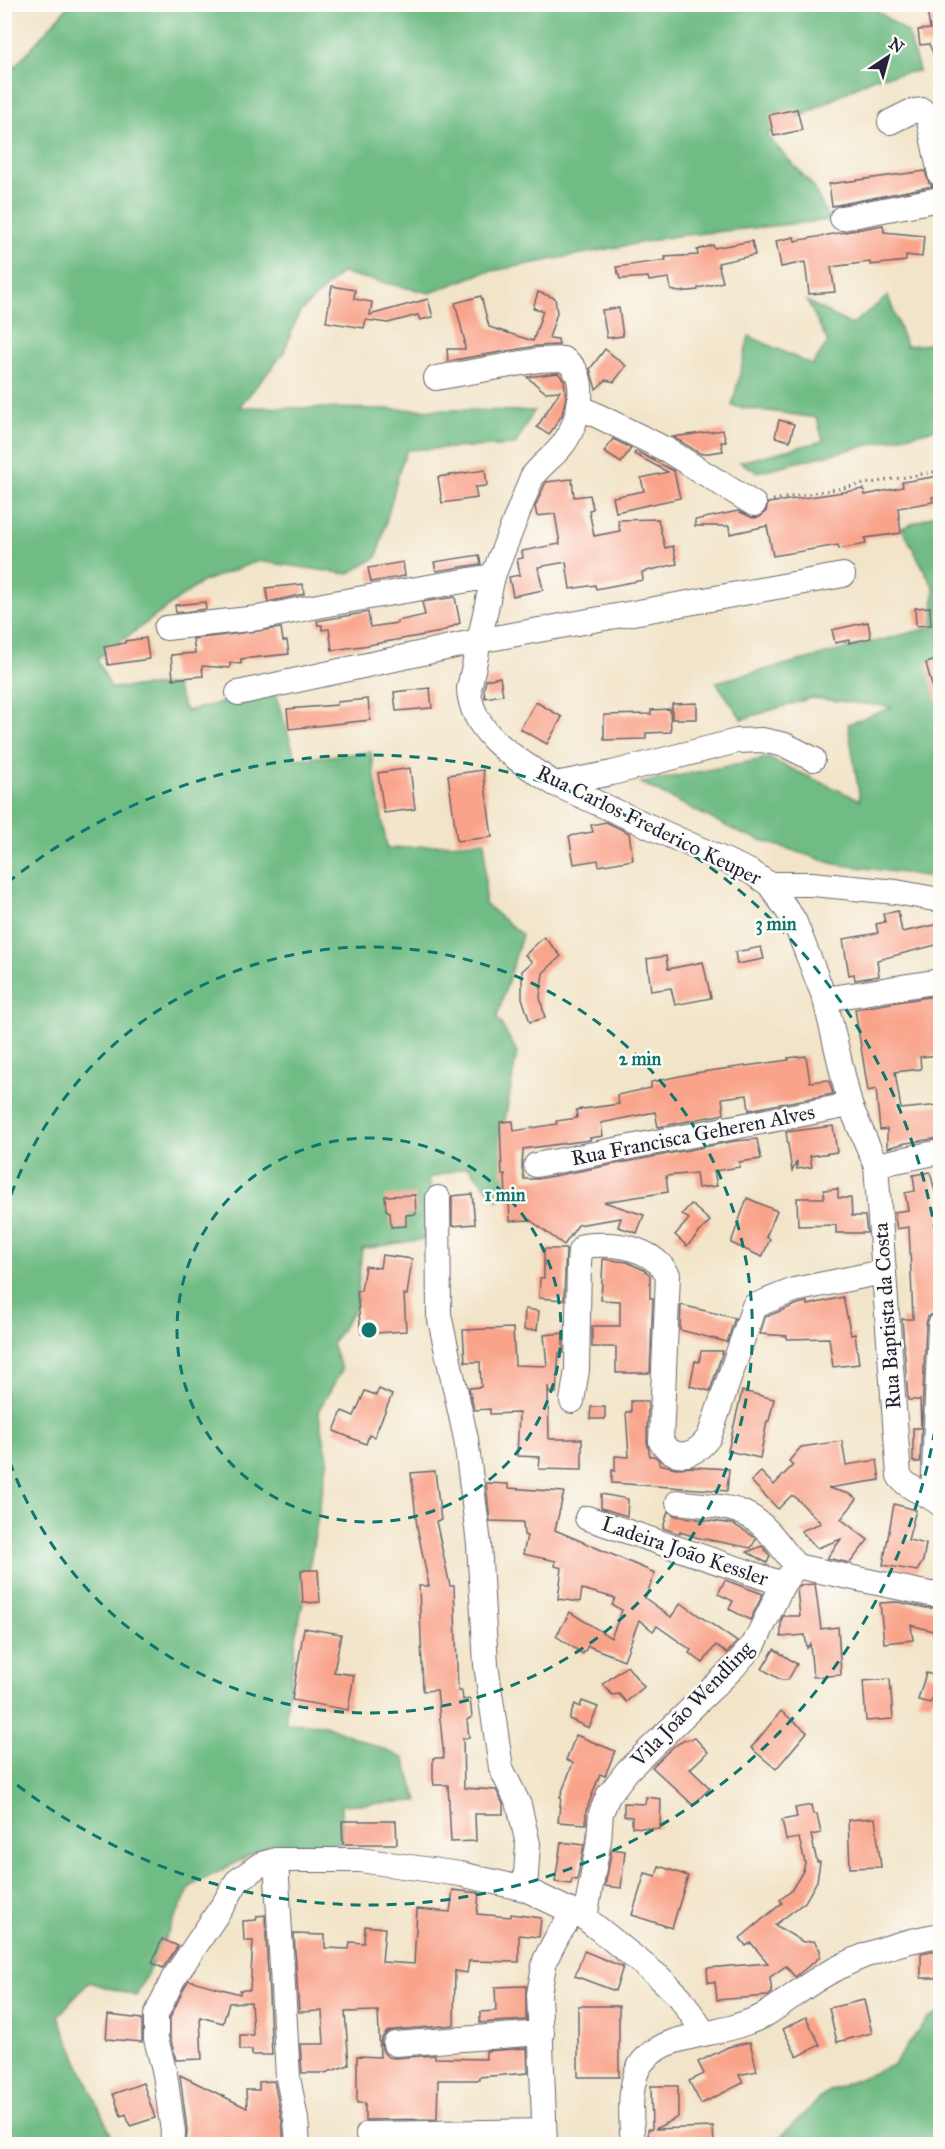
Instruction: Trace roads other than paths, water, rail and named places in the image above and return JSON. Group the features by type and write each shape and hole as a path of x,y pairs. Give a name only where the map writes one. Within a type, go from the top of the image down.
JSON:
{"street":[{"path":"890,122 910,112 921,110 934,115 940,174"},
{"path":"842,218 940,199"},
{"name":"Rua Carlos Frederico Keuper","path":"436,378 539,360 563,359 574,368 579,379 580,407 564,443 532,477 493,576 469,689 470,702 476,718 485,731 505,750 555,784 751,872 769,884 794,920 825,999 850,1105 876,1165"},
{"path":"580,407 667,450 754,504"},
{"path":"238,693 478,641 843,575"},
{"path":"166,628 258,618 493,576"},
{"path":"555,784 612,773 737,741 762,740 785,745 813,759"},
{"path":"769,884 823,885 896,892 940,900"},
{"path":"825,999 940,981"},
{"name":"Rua Francisca Geheren Alves","path":"536,1165 850,1105"},
{"path":"876,1165 938,1155"},
{"name":"Rua Baptista da Costa","path":"876,1165 899,1476 902,1481 937,1500"},
{"path":"438,1198 439,1315 466,1439 479,1544 486,1665 501,1768 519,1804 528,1844 525,1889"},
{"path":"572,1401 577,1370 579,1263 580,1251 584,1246 601,1244 642,1253 654,1259 668,1275 661,1442 666,1449 688,1455 701,1448 709,1437 754,1306 794,1290 883,1272"},
{"path":"937,1500 940,1325"},
{"path":"678,1502 738,1511 749,1516 766,1528 790,1575 940,1594"},
{"name":"Ladeira João Kessler","path":"587,1518 790,1575"},
{"name":"Vila João Wendling","path":"579,1915 599,1840 601,1813 608,1796 627,1771 731,1670 754,1644 790,1575"},
{"path":"276,1860 288,2078 296,2119 298,2145"},
{"path":"172,2145 173,2132 165,2074 156,2039 156,2015 173,1979 237,1881 261,1864 276,1860 360,1860 460,1874 525,1889 579,1915 659,1977 680,1997 704,2032"},
{"path":"368,2134 545,2138 539,1994 545,1960 558,1935 579,1915"},
{"path":"633,2145 630,2110 636,2073 642,2062 655,2049 704,2032 734,2027 762,2017 832,1971 858,1959 915,1939 940,1935"},
{"path":"395,2044 542,2032"}]}
